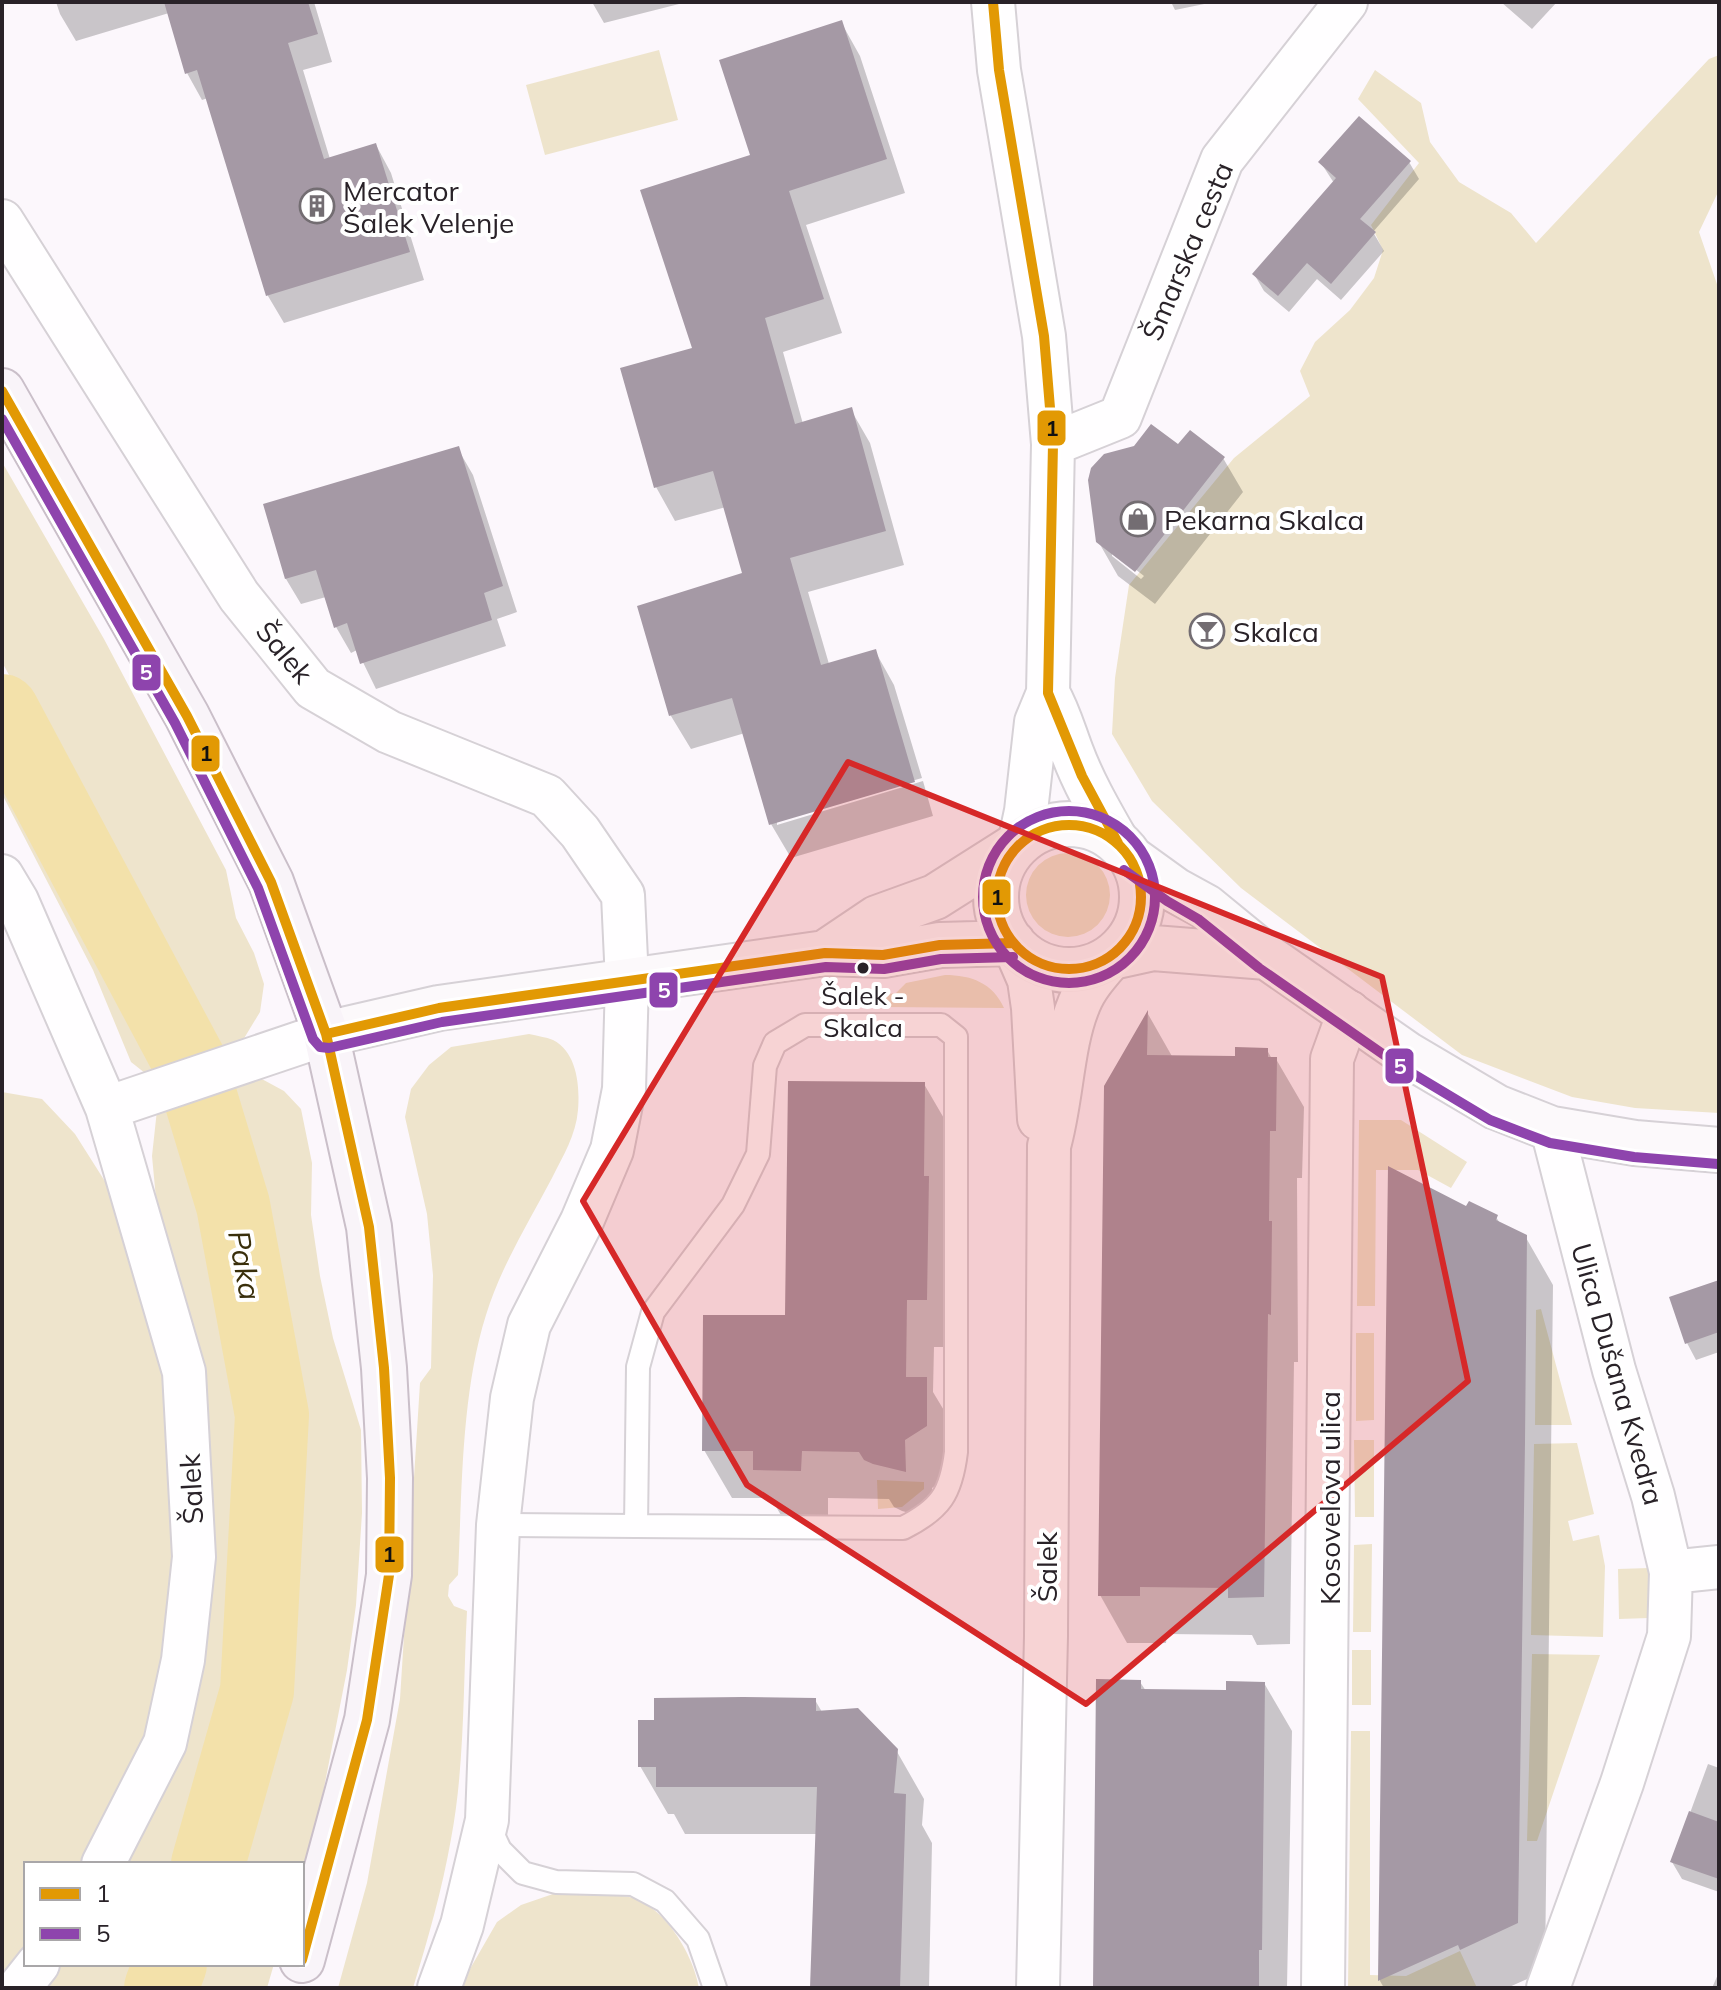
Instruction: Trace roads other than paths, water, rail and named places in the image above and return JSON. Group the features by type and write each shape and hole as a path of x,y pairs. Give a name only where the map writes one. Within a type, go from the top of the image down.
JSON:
{"main road":[{"path":"2,391 180,702 271,882 326,1034 369,1227 384,1368 390,1478 389,1575 367,1720 304,1955"},
{"path":"295,1988 301,1966"}],"street":[{"path":"993,2 999,70 1044,336 1053,444 1048,693 1036,722 1019,844 1006,861 998,882 996,904 1002,925 1029,980 1036,1030 1037,1113 1049,1146"},
{"name":"Šmarska cesta","path":"1053,444 1120,417 1222,160 1346,2"},
{"name":"Šalek","path":"2,221 239,596 313,688 389,732 547,796 580,832 623,895 627,981 624,1089 612,1150 582,1221 529,1325 512,1398 498,1525 487,1820 462,1925 439,1988"},
{"path":"1048,693 1062,717 1072,751 1093,799 1140,880 1143,902 1138,923 1127,942 1112,957 1079,1003 1049,1146"},
{"path":"825,953 877,918 935,897 1037,832 1058,825 1080,825 1100,831 1175,890 1206,907 1267,957 1408,1055 1496,1107 1552,1129 1635,1143 1719,1150"},
{"name":"Šalek","path":"2,876 17,901 107,1108 184,1372 194,1557 183,1660 165,1743 104,1862"},
{"path":"107,1108 326,1034 439,1008 825,953 883,955 940,945 1013,943 1029,958 1048,967 1070,970 1092,967 1112,957 1153,948 1267,957"},
{"name":"Kosovelova ulica","path":"1323,1988 1332,1059 1349,1012"},
{"name":"Ulica Dušana Kvedra","path":"1552,1129 1614,1370 1653,1496 1671,1572"},
{"name":"Šalek","path":"1038,1988 1046,1636 1049,1146"},
{"path":"1548,1988 1622,1783 1669,1636 1671,1572 1719,1567"},
{"path":"19,1988 36,1966"}],"lane":[{"path":"498,1525 903,1528 925,1517 942,1502 953,1478 956,1452 956,1037 941,1025 805,1025 775,1043 765,1066 758,1154 733,1205 653,1312 638,1367 636,1526"},
{"path":"487,1820 500,1850 523,1873 556,1882 633,1884 665,1901 698,1939 715,1988"}],"waterway":[{"name":"Paka","path":"2,711 190,1063 233,1205 272,1415 257,1691 209,1862"},
{"name":"Paka","path":"161,1988 169,1966"}],"place":[{"name":"Mercator Šalek Velenje","path":"317,206"},
{"name":"Pekarna Skalca","path":"1138,519"},
{"name":"Skalca","path":"1207,631"},
{"name":"Šalek - Skalca","path":"863,968"}]}
